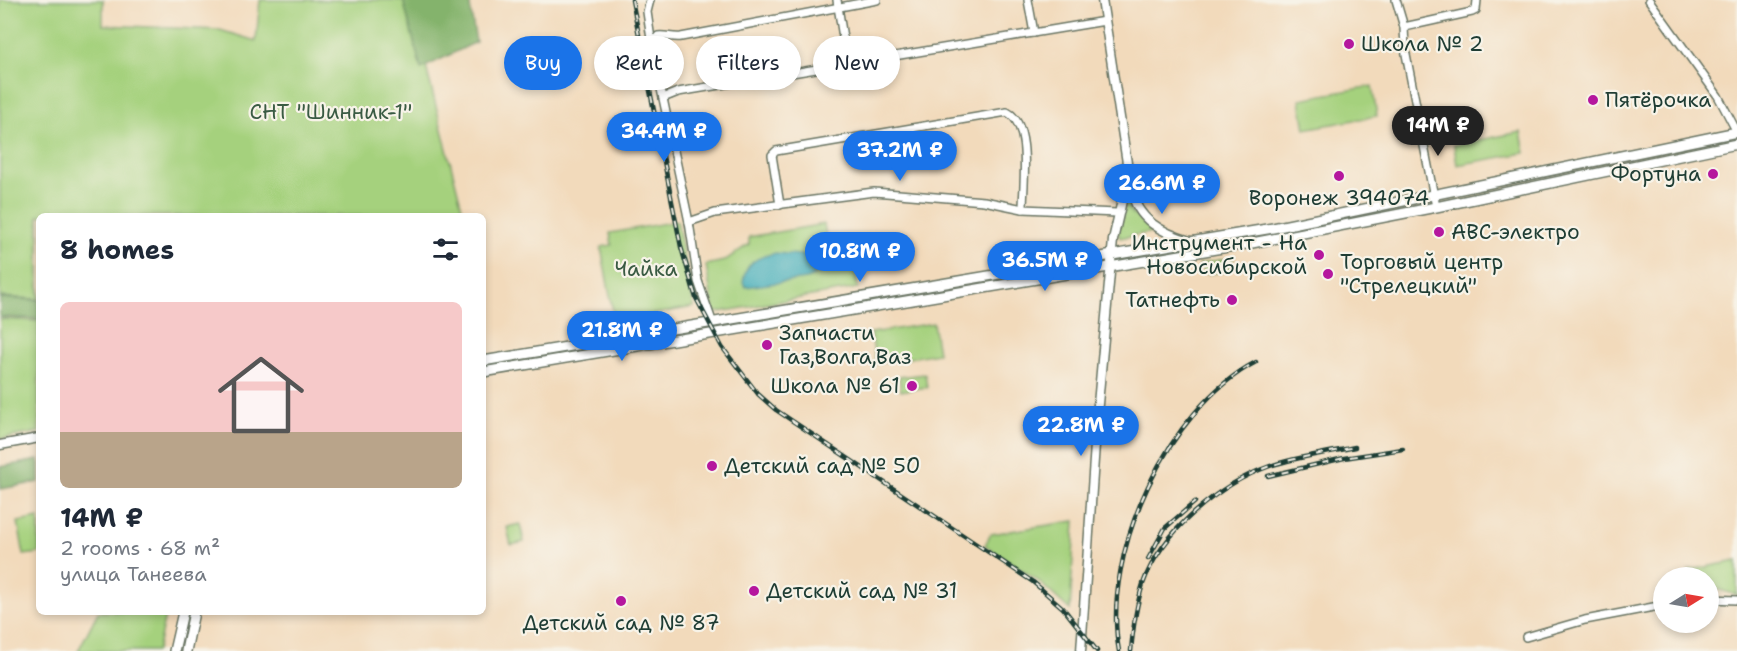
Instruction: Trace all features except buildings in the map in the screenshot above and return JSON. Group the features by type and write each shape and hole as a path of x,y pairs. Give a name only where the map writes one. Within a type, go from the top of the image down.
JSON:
{"main road":[{"path":"486,360 1113,255 1434,197 1737,132"},
{"path":"486,372 1113,267 1436,207 1737,144"},
{"path":"174,651 182,615"},
{"path":"186,651 193,615"}],"street":[{"path":"650,0 647,12 651,36"},
{"path":"684,36 837,4 877,0"},
{"path":"1028,0 1034,33"},
{"path":"1102,0 1131,189 1140,213 1152,224 1166,233 1190,241"},
{"path":"1396,0 1404,27 1405,49 1436,207"},
{"path":"1404,27 1476,10 1477,0"},
{"path":"1650,0 1718,96 1737,132"},
{"path":"837,4 842,36"},
{"path":"900,54 1106,21"},
{"path":"663,98 678,92 813,69"},
{"path":"661,90 690,222 698,281 712,321"},
{"path":"780,206 772,155 776,151 1007,112 1015,116 1019,124 1024,149 1023,209"},
{"path":"1081,651 1097,415 1113,255 1118,213 1123,196 1131,189"},
{"path":"690,222 714,213 874,192 984,201 1023,209 1072,209 1118,213"},
{"path":"0,445 36,439"},
{"path":"1719,599 1737,600"},
{"path":"1526,637 1585,620 1653,607"}],"green space":[{"name":"СНТ \"Шинник-1\"","path":"0,0 103,0 103,25 220,30 256,41 260,0 409,0 463,213 36,213 36,299 0,297"},
{"path":"403,0 469,0 476,42 421,69"},
{"path":"1372,86 1377,116 1305,129 1300,99"},
{"path":"1521,132 1525,153 1457,165 1454,145"},
{"path":"1126,202 1132,213 1153,232 1120,238 1118,233"},
{"name":"Чайка","path":"677,221 694,307 622,320 613,312 601,247 612,245 610,233"},
{"name":"Чайка","path":"824,224 826,235 835,252 840,253 841,248 851,249 858,288 714,313 706,265 724,261 749,244 749,237"},
{"path":"1234,257 1227,271 1207,274 1199,264"},
{"path":"0,298 36,300 36,319 0,317"},
{"path":"0,319 36,321 36,433 0,439"},
{"path":"933,323 938,353 876,364 871,333"},
{"path":"925,374 927,387 901,391 899,377"},
{"path":"36,461 36,483 0,489 0,467"},
{"path":"36,519 36,553 24,555 18,522"},
{"path":"1075,521 1070,610 1036,579 985,545 991,534"},
{"path":"520,524 524,542 511,545 507,527"},
{"path":"1737,561 1737,595 1719,590 1719,567 1705,567"},
{"path":"96,615 165,615 157,651 78,651"}],"water":[{"path":"776,253 812,256 823,271 807,279 746,287 743,283 749,265 763,256"}],"railway":[{"path":"632,0 681,247 696,298 722,347 758,394 776,410 1033,582 1063,608 1097,651"},
{"path":"1119,651 1116,612 1120,571 1131,529 1148,487 1169,448 1195,413 1224,384 1256,362"},
{"path":"1131,651 1138,601 1143,584 1163,546 1194,512 1231,485 1270,466 1355,447"},
{"path":"1268,476 1344,458 1403,449"},
{"path":"1148,559 1165,528 1195,502"}],"place":[{"name":"Школа № 2","path":"1349,44"},
{"name":"Пятёрочка","path":"1593,100"},
{"name":"Фортуна","path":"1713,174"},
{"name":"Воронеж 394074","path":"1339,176"},
{"name":"АВС-электро","path":"1439,232"},
{"name":"Инструмент - На Новосибирской","path":"1319,255"},
{"name":"Торговый центр \"Стрелецкий\"","path":"1328,274"},
{"name":"Татнефть","path":"1232,300"},
{"name":"Запчасти Газ,Волга,Ваз","path":"767,345"},
{"name":"Школа № 61","path":"912,386"},
{"name":"Детский сад № 50","path":"712,466"},
{"name":"Детский сад № 31","path":"754,591"},
{"name":"Детский сад № 87","path":"621,601"}]}
